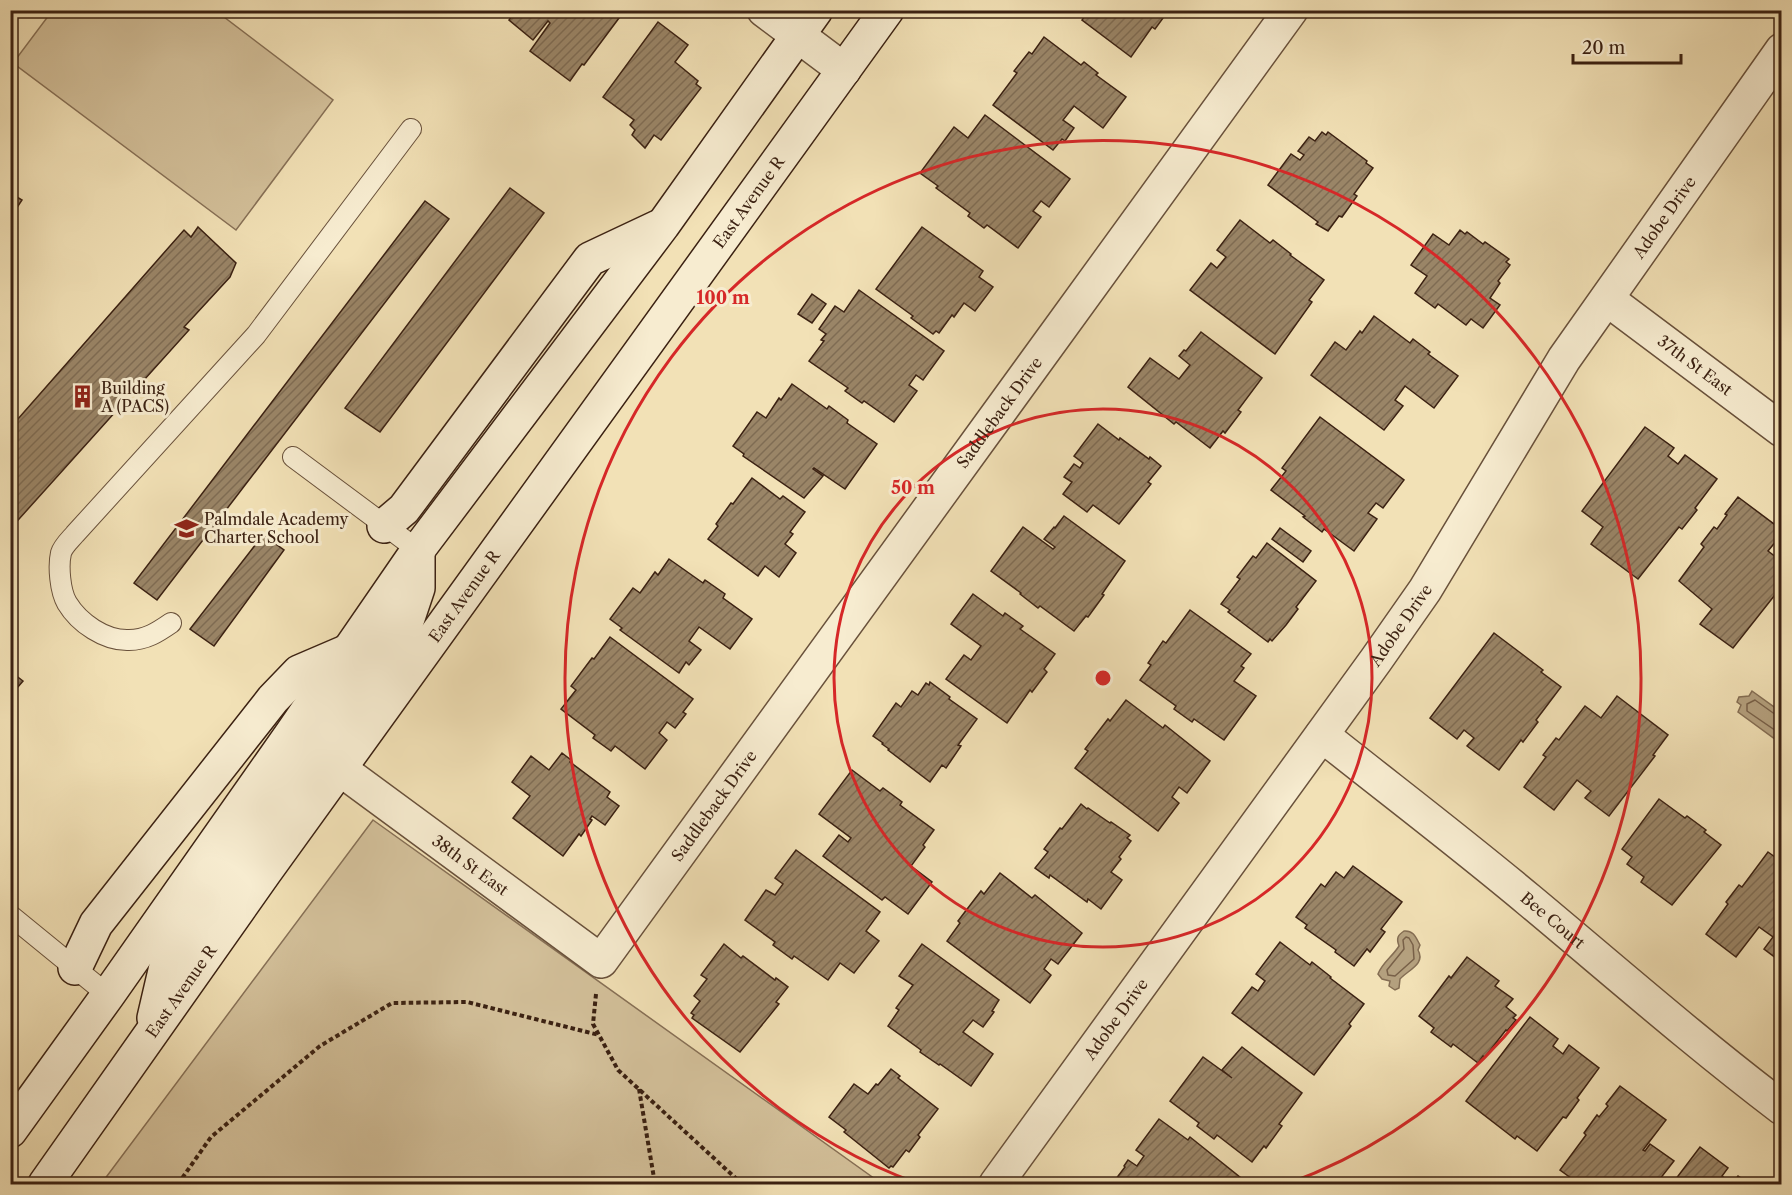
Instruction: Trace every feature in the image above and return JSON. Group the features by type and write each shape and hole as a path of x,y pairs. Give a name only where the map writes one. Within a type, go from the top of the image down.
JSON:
{"main road":[{"path":"764,10 807,23 844,70"},
{"name":"East Avenue R","path":"45,1185 340,769 887,10"},
{"name":"Saddleback Drive","path":"601,961 1291,10"},
{"path":"10,1131 108,995 418,550 663,225 807,23"},
{"name":"Adobe Drive","path":"996,1185 1425,590 1564,358 1782,50"},
{"path":"384,526 404,509 590,259 663,225"},
{"name":"37th St East","path":"1606,299 1782,430"},
{"path":"150,1036 167,962 407,621 418,588 418,550"},
{"path":"75,968 96,924 273,699 299,672 348,651"},
{"name":"Bee Court","path":"1322,735 1500,876 1715,1057 1782,1108"},
{"name":"38th St East","path":"340,769 601,961"}],"lane":[{"path":"171,622 150,636 128,640 107,637 83,621 66,602 60,582 61,551 256,335 411,129"},
{"path":"293,457 418,550"},
{"path":"10,915 108,995"}],"path":[{"path":"601,961 593,1024 618,1070 742,1185"},
{"path":"178,1185 211,1137 220,1129 320,1046 392,1004 467,1002 599,1035"},
{"path":"639,1089 655,1185"}],"shaded area":[{"path":"52,11 216,11 333,100 236,230 13,63"},
{"path":"373,820 882,1184 101,1184"}],"water":[{"path":"1752,691 1781,712 1779,742 1738,712 1741,705 1737,702 1739,697 1749,696"},
{"path":"1404,931 1412,933 1420,945 1418,950 1420,959 1400,979 1399,988 1395,990 1389,986 1390,981 1382,979 1378,974 1399,946 1398,937"}],"building":[{"path":"516,10 613,10 612,12 619,18 570,81 530,51 550,23 548,21 533,40 509,20"},
{"path":"1089,10 1164,10 1166,14 1155,29 1152,27 1131,57 1082,20"},
{"path":"658,22 688,45 675,62 698,81 696,84 701,88 661,140 654,135 645,148 632,135 635,130 630,125 634,120 603,97"},
{"path":"1044,37 1081,65 1084,62 1098,73 1096,75 1126,97 1103,128 1074,106 1063,120 1074,128 1065,141 1062,139 1053,150 993,105 1017,73 1014,71 1029,52 1032,54"},
{"path":"985,115 1070,179 1049,207 1041,201 1033,211 1041,217 1018,248 987,225 984,228 968,216 970,213 920,173 954,127 968,138"},
{"path":"1322,132 1326,135 1328,132 1373,168 1354,194 1357,196 1342,217 1339,216 1328,231 1268,185 1291,154 1300,160 1304,155 1298,151 1309,137 1315,141"},
{"path":"510,188 544,213 380,432 345,408"},
{"path":"10,193 22,200 10,218"},
{"path":"425,201 449,219 157,600 134,583"},
{"path":"1240,220 1270,243 1273,240 1324,280 1309,300 1312,302 1275,354 1190,290 1211,263 1217,268 1226,257 1217,250"},
{"name":"Building A (PACS)","path":"198,227 236,263 230,277 184,327 189,330 10,529 10,428 184,230 191,237"},
{"path":"922,227 983,271 979,277 993,287 975,311 964,303 939,333 936,331 933,334 876,289"},
{"path":"1460,230 1465,234 1467,232 1483,244 1485,242 1509,259 1506,262 1510,265 1498,281 1500,283 1490,298 1500,305 1483,328 1471,319 1466,325 1438,304 1435,308 1415,293 1427,276 1411,265 1433,234 1449,245"},
{"path":"859,290 944,351 923,380 916,375 909,385 917,391 894,422 845,391 848,388 809,361 824,341 821,340 826,334 819,329 835,306 844,312"},
{"path":"812,294 826,304 812,323 798,314"},
{"path":"1374,316 1410,343 1413,339 1430,352 1428,354 1458,376 1434,408 1405,386 1395,400 1403,406 1384,430 1311,375 1335,342 1346,350"},
{"path":"1201,332 1262,378 1238,410 1241,412 1210,448 1176,422 1174,424 1128,387 1150,358 1179,379 1190,365 1179,356"},
{"path":"792,384 827,409 829,406 848,420 847,423 877,444 845,489 814,468 823,476 804,498 743,456 744,454 733,446 757,412 766,418 779,398 781,400"},
{"path":"1320,417 1404,480 1383,508 1376,503 1368,513 1377,519 1354,551 1324,529 1322,532 1271,490 1286,471 1282,468"},
{"path":"1098,424 1161,466 1148,482 1151,484 1119,524 1093,505 1087,512 1063,494 1072,482 1064,477 1074,464 1080,468 1083,463 1074,456"},
{"path":"1645,427 1674,448 1668,456 1678,464 1685,455 1717,479 1682,529 1679,527 1638,579 1591,544 1603,527 1582,511"},
{"path":"752,478 780,499 783,496 805,512 790,532 793,534 785,544 796,553 779,577 765,566 758,576 708,539 731,503 733,504"},
{"path":"1738,497 1782,530 1782,534 1768,551 1781,561 1782,586 1733,648 1700,624 1712,609 1679,581 1704,547 1701,544 1714,527 1717,529"},
{"path":"1064,516 1125,561 1088,617 1086,616 1074,631 1040,606 1038,608 991,571 1023,527 1053,549 1055,547 1044,539"},
{"path":"1280,528 1311,551 1303,562 1272,539"},
{"path":"263,535 284,550 214,646 190,629"},
{"path":"1267,543 1316,581 1296,607 1298,609 1286,625 1272,641 1270,639 1268,642 1228,612 1230,610 1221,604 1240,579 1237,577 1253,556 1256,558"},
{"path":"669,559 703,583 705,580 725,594 723,598 752,619 730,649 699,627 689,641 701,650 689,665 686,662 679,673 620,630 622,628 610,619 633,588 640,593 655,572 658,575"},
{"path":"973,594 1003,616 1005,613 1023,626 1020,629 1055,654 1044,669 1047,672 1032,692 1030,690 1007,723 946,679 964,655 971,660 981,646 951,624"},
{"path":"1190,610 1251,654 1241,666 1244,668 1234,681 1256,696 1224,740 1194,719 1192,722 1174,709 1176,706 1140,680 1151,665 1148,663 1163,641 1166,643"},
{"path":"1494,633 1543,670 1541,672 1561,687 1536,720 1538,722 1523,742 1521,740 1499,770 1467,746 1474,738 1464,730 1457,739 1430,718"},
{"path":"610,637 693,699 683,712 686,714 675,728 667,722 659,733 667,740 645,769 615,746 611,751 593,738 595,735 561,709 576,690 571,686"},
{"path":"10,671 23,681 10,696"},
{"path":"930,682 977,719 958,745 961,746 946,768 942,765 930,782 873,736 896,703 901,707 912,691 918,695 926,683 929,685"},
{"path":"1617,696 1668,735 1653,755 1655,756 1609,816 1585,798 1591,791 1577,780 1554,810 1524,787 1546,757 1543,755 1556,738 1559,740 1585,706 1601,718"},
{"path":"1126,700 1163,728 1165,725 1210,761 1187,793 1179,787 1172,797 1179,803 1158,831 1075,768 1088,751 1085,749"},
{"path":"562,753 571,760 570,762 610,792 607,797 619,806 605,825 592,816 590,819 592,820 581,836 579,834 563,856 513,818 530,796 512,782 531,756 549,770"},
{"path":"852,770 880,791 883,788 902,802 900,805 934,830 911,866 932,882 908,914 885,897 882,900 823,856 839,835 848,842 851,838 819,814"},
{"path":"1659,799 1706,830 1704,832 1721,845 1672,905 1641,882 1644,877 1627,864 1632,857 1622,849"},
{"path":"1081,804 1130,835 1127,838 1131,841 1111,872 1122,880 1101,909 1088,899 1087,902 1050,875 1049,878 1035,868 1048,852 1044,849"},
{"path":"796,850 880,912 866,931 879,941 854,973 840,963 828,980 794,956 792,959 773,945 775,942 745,920 766,890 775,895 783,884 775,878"},
{"path":"1768,852 1782,862 1782,957 1778,954 1776,958 1764,949 1773,937 1759,927 1736,957 1706,934 1728,904 1726,902 1739,885 1742,887"},
{"path":"1353,866 1402,902 1381,929 1385,932 1370,952 1367,949 1354,966 1305,928 1307,925 1296,917 1321,884 1325,887 1336,872 1344,878"},
{"path":"1000,873 1032,898 1035,895 1082,933 1058,964 1051,959 1044,969 1051,975 1030,1003 947,941 960,923 958,921 981,891 984,894"},
{"path":"1280,942 1310,965 1312,962 1364,1004 1349,1024 1351,1026 1314,1075 1232,1013 1252,987 1258,991 1265,981 1256,974"},
{"path":"724,944 741,958 743,956 788,987 776,1002 779,1004 740,1052 692,1018 694,1015 691,1013 700,1001 694,996 707,979 701,975"},
{"path":"922,944 999,1000 992,1011 994,1012 983,1027 973,1020 963,1032 993,1054 971,1086 920,1052 921,1050 888,1026 899,1010 896,1008 913,985 899,976"},
{"path":"1467,957 1499,981 1495,986 1513,999 1506,1007 1516,1015 1513,1018 1516,1020 1478,1063 1453,1044 1451,1047 1431,1032 1434,1028 1419,1016 1449,976 1451,978"},
{"path":"1530,1017 1558,1039 1553,1046 1563,1054 1569,1045 1599,1068 1577,1098 1579,1100 1566,1118 1563,1117 1537,1151 1517,1136 1515,1139 1466,1101"},
{"path":"1242,1047 1302,1093 1279,1124 1282,1126 1252,1162 1217,1135 1214,1139 1197,1126 1199,1123 1170,1101 1203,1057 1232,1078 1222,1070"},
{"path":"891,1069 900,1076 898,1078 938,1109 918,1135 920,1137 909,1152 906,1150 893,1167 889,1168 829,1117 854,1084 868,1094"},
{"path":"1620,1086 1666,1120 1643,1150 1645,1151 1650,1144 1674,1161 1656,1184 1574,1184 1575,1181 1560,1170 1586,1135 1584,1133 1597,1115 1599,1117 1608,1106 1606,1104"},
{"path":"1159,1119 1188,1140 1190,1137 1241,1178 1237,1184 1112,1184 1128,1160 1137,1166 1144,1156 1136,1150"},
{"path":"1700,1147 1728,1168 1722,1176 1732,1184 1672,1184"},
{"path":"1738,1176 1750,1184 1732,1184"}],"place":[{"name":"Building A (PACS)","path":"83,397"},
{"name":"Palmdale Academy Charter School","path":"186,528"}]}
